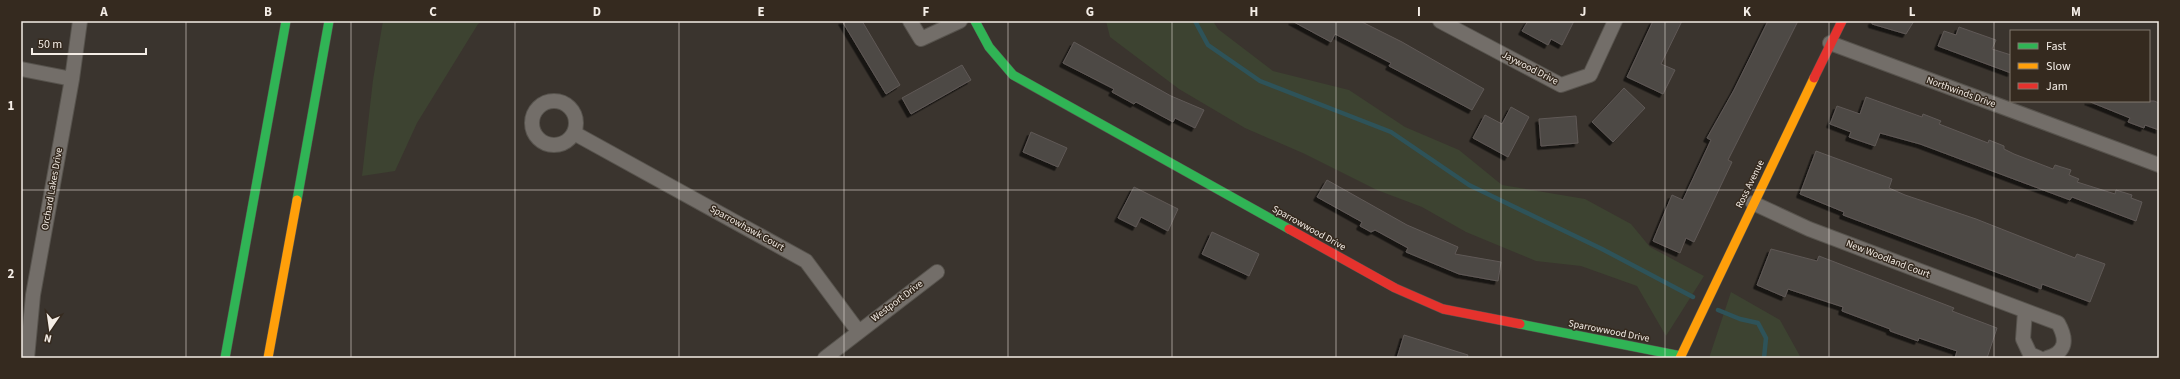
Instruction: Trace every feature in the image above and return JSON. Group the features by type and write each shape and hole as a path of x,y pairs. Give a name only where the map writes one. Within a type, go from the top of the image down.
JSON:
{"main road":[{"path":"225,358 286,21"},
{"path":"268,358 329,21"},
{"name":"Sparrowwood Drive","path":"975,21 989,47 1013,75 1395,288 1444,309 1680,357"},
{"name":"Ross Avenue","path":"1680,357 1830,43 1842,21"}],"street":[{"name":"Orchard Lakes Drive","path":"25,353 33,295 72,79 80,21"},
{"path":"910,21 921,39 960,21"},
{"name":"Jaywood Drive","path":"1440,21 1561,85 1590,75 1615,21"},
{"name":"Northwinds Drive","path":"1830,43 2159,166"},
{"path":"21,69 72,79"},
{"name":"Sparrowhawk Court","path":"574,133 806,260 858,331"},
{"name":"New Woodland Court","path":"1753,203 1809,229 2058,323 2064,334 2064,345 2056,355 2047,358"},
{"name":"Westport Drive","path":"858,331 937,272"},
{"path":"2025,311 2023,339 2030,354 2039,358"},
{"path":"825,358 858,331"}],"green space":[{"path":"383,21 483,21 478,24 417,123 395,171 362,176 373,80"},
{"path":"1106,21 1213,21 1218,29 1273,71 1349,90 1405,127 1459,150 1502,185 1585,199 1631,224 1650,247 1704,276 1666,336 1637,286 1581,266 1536,261 1466,232 1422,207 1377,190 1305,154 1245,128 1179,89 1110,37"},
{"path":"1731,292 1780,320 1801,358 1709,358"}],"building":[{"path":"842,21 862,21 900,85 886,94"},
{"path":"1292,21 1360,21 1402,42 1484,89 1472,110 1389,66 1391,63 1335,34 1331,42"},
{"path":"1528,21 1574,21 1562,45 1551,39 1548,45 1522,31"},
{"path":"1653,21 1682,21 1661,64 1675,70 1663,94 1627,77"},
{"path":"1768,21 1798,21 1728,160 1732,162 1694,242 1686,238 1680,253 1653,241 1672,195 1683,200 1711,140 1707,138 1734,90"},
{"path":"1872,21 1914,21 1906,34 1872,24"},
{"path":"1959,27 1996,40 1992,49 2010,55 2010,73 1938,46 1944,31 1956,35"},
{"path":"1074,42 1171,96 1204,110 1195,128 1175,118 1173,122 1136,102 1134,104 1112,92 1114,89 1063,63"},
{"path":"962,65 971,80 911,114 902,98"},
{"path":"1624,88 1645,108 1613,142 1592,122"},
{"path":"1866,97 1922,117 1923,114 1941,121 1939,124 1988,143 1989,140 2004,146 2004,149 2014,154 2053,169 2055,165 2071,170 2069,175 2079,179 2077,182 2115,194 2116,190 2132,195 2131,198 2142,202 2136,221 2072,197 2070,200 1920,144 1880,133 1875,146 1849,137 1851,132 1830,124 1837,106 1860,114"},
{"path":"2154,101 2159,103 2159,130 2145,125 2144,128 2128,122 2130,118 2090,102"},
{"path":"1511,107 1529,117 1508,157 1473,138 1485,115 1502,124"},
{"path":"1576,116 1578,143 1541,146 1539,119"},
{"path":"1031,132 1067,148 1058,167 1023,152"},
{"path":"1816,151 1892,179 1889,188 1905,195 1976,219 2075,258 2077,254 2105,264 2090,302 2042,284 2041,289 1843,215 1844,212 1800,194"},
{"path":"1327,180 1407,225 1458,247 1455,254 1501,262 1498,281 1459,274 1406,252 1408,248 1375,230 1371,232 1360,226 1362,222 1317,197"},
{"path":"1134,187 1178,209 1168,231 1141,217 1136,227 1118,218"},
{"path":"1212,232 1259,254 1249,276 1202,254"},
{"path":"1771,249 1817,261 1819,256 1954,308 1952,311 1997,328 1987,358 1955,358 1957,351 1919,338 1918,341 1890,331 1890,329 1842,311 1843,307 1788,289 1785,297 1757,285"},
{"path":"1404,335 1468,355 1467,358 1397,358"}],"waterway":[{"path":"1195,21 1208,45 1260,81 1391,132 1469,185 1602,249 1693,297"},
{"path":"1718,310 1740,319 1758,323 1766,338 1764,358"}],"traffic: fast":[{"path":"225,358 286,21"},
{"path":"297,200 329,21"},
{"path":"975,21 989,47 1013,75 1289,229"},
{"path":"1520,324 1681,356"}],"traffic: slow":[{"path":"1680,358 1814,78"},
{"path":"268,358 297,200"}],"traffic: jam":[{"path":"1814,78 1842,21"},
{"path":"1289,229 1395,288 1443,309 1520,324"}]}
